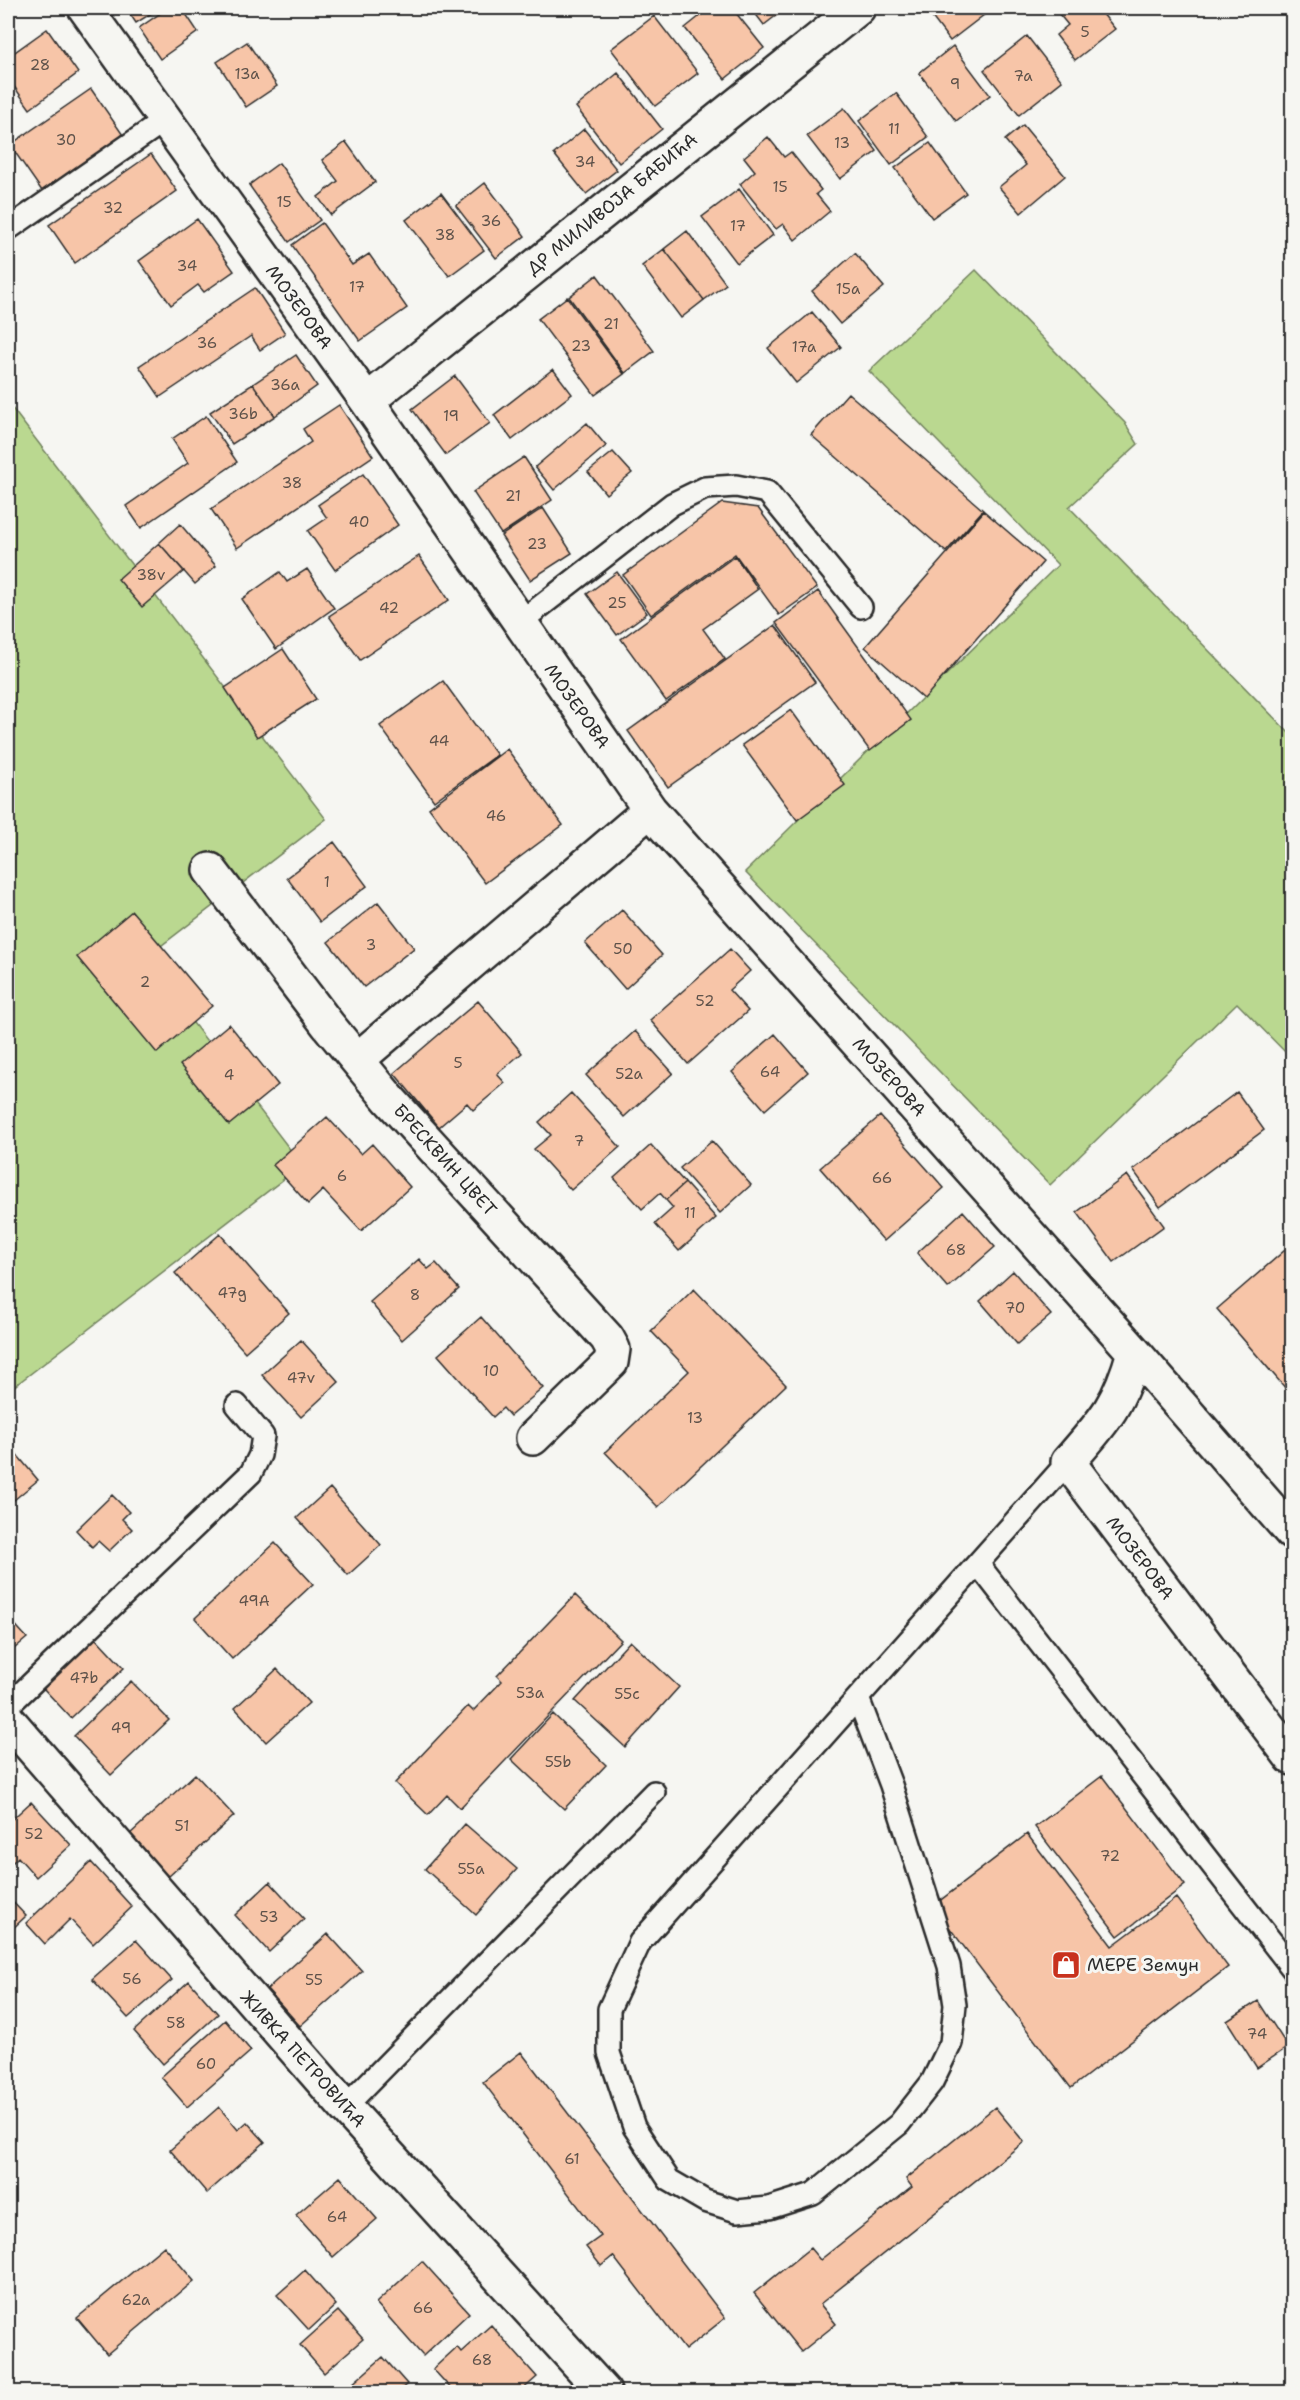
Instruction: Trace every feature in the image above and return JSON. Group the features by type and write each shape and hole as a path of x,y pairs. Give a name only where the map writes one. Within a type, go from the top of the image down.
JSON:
{"street":[{"name":"МОЗЕРОВА","path":"86,8 367,401 650,810 1293,1533"},
{"name":"ДР МИЛИВОЈА БАБИЋА","path":"367,401 858,8"},
{"path":"357,1060 650,810"},
{"name":"БРЕСКВИН ЦВЕТ","path":"210,870 357,1060 607,1338 613,1349 611,1362 533,1438"},
{"path":"1068,1462 1110,1414 1125,1385 1134,1352"},
{"name":"МОЗЕРОВА","path":"1068,1462 1293,1758"},
{"name":"ЖИВКА ПЕТРОВИЋА","path":"8,1720 345,2107 604,2392"}],"lane":[{"path":"8,229 165,120"},
{"path":"519,623 672,504 705,488 736,486 767,492 861,607"},
{"path":"8,1706 251,1473 261,1455 263,1436 237,1405"},
{"path":"858,1698 891,1785 949,1966 955,2005 951,2043 932,2082 899,2124 813,2194 769,2208 737,2211 705,2201 669,2180 634,2127 609,2053 609,2009 640,1942 1068,1462"},
{"path":"978,1564 1293,1968"},
{"path":"345,2107 654,1792"}],"green space":[{"path":"976,270 1125,423 1138,444 1069,507 1292,736 1292,1059 1237,1003 1050,1185 745,872 1058,565 869,371"},
{"path":"8,403 326,819 144,959 302,1165 8,1391"}],"building":[{"path":"126,8 160,8 136,23"},
{"path":"168,8 182,8 198,32 160,59 139,28"},
{"path":"710,8 732,8 764,48 725,79 685,28"},
{"path":"751,8 786,8 764,25"},
{"path":"925,8 993,8 950,41"},
{"path":"1054,8 1098,8 1115,29 1075,60 1056,35 1068,25"},
{"path":"654,16 698,73 655,106 611,49"},
{"path":"47,29 78,73 30,109 8,78 8,57"},
{"path":"1027,36 1062,81 1019,115 984,70"},
{"path":"247,42 277,86 246,107 217,62"},
{"path":"953,46 990,95 956,121 919,73"},
{"path":"618,73 662,129 619,163 576,107"},
{"path":"91,89 123,135 42,191 10,145"},
{"path":"896,93 928,137 891,165 859,121"},
{"path":"844,108 877,151 840,179 807,136"},
{"path":"1023,125 1065,176 1021,213 999,187 1026,165 1005,140"},
{"path":"584,129 617,170 586,194 554,154"},
{"path":"768,137 784,157 791,152 821,190 816,194 830,211 795,240 783,224 776,229 740,184 755,171 744,157"},
{"path":"346,142 375,182 331,215 318,197 338,181 322,160"},
{"path":"930,143 966,193 932,218 895,168"},
{"path":"151,154 177,191 75,263 49,225"},
{"path":"279,163 320,220 289,242 249,185"},
{"path":"485,183 525,236 496,258 456,206"},
{"path":"739,189 773,235 737,263 702,217"},
{"path":"441,193 484,250 449,276 406,220"},
{"path":"197,219 234,271 204,292 198,285 171,305 139,261"},
{"path":"322,223 352,265 369,254 407,308 360,341 292,245"},
{"path":"687,231 726,284 704,300 664,249"},
{"path":"664,249 704,300 681,318 642,266"},
{"path":"855,253 884,287 840,324 812,291"},
{"path":"597,275 654,351 625,373 569,297"},
{"path":"255,288 285,333 260,350 251,336 160,397 139,366"},
{"path":"567,297 624,374 595,395 538,319"},
{"path":"812,312 841,347 796,383 768,348"},
{"path":"296,355 317,386 275,416 253,384"},
{"path":"553,369 572,394 512,440 494,415"},
{"path":"455,376 490,423 446,455 412,409"},
{"path":"253,384 275,416 232,444 210,412"},
{"path":"848,393 983,510 946,552 811,435"},
{"path":"339,405 373,456 237,548 211,509 311,442 303,429"},
{"path":"206,416 237,462 141,528 126,506 188,463 172,439"},
{"path":"587,423 606,446 554,490 535,467"},
{"path":"613,452 632,473 606,494 588,472"},
{"path":"524,457 552,500 501,534 473,492"},
{"path":"363,474 398,525 335,570 308,531 327,518 318,505"},
{"path":"722,503 758,508 817,588 779,615 735,554 651,615 623,575"},
{"path":"543,508 572,553 530,580 501,536"},
{"path":"984,511 1043,562 924,699 865,647"},
{"path":"180,524 216,566 195,584 159,543"},
{"path":"159,543 184,571 142,607 118,579"},
{"path":"419,556 449,600 360,660 329,616"},
{"path":"735,556 758,589 703,629 725,659 666,701 621,639"},
{"path":"307,569 334,608 276,649 242,599 280,572 287,582"},
{"path":"617,572 647,613 617,635 587,594"},
{"path":"818,591 911,720 870,751 776,623"},
{"path":"775,625 815,682 668,787 628,731"},
{"path":"283,649 316,699 257,737 225,688"},
{"path":"443,681 497,755 434,801 380,726"},
{"path":"791,710 845,785 797,820 742,745"},
{"path":"507,749 563,825 485,883 429,808"},
{"path":"334,842 367,886 320,922 287,878"},
{"path":"378,902 414,948 364,987 328,942"},
{"path":"622,910 662,955 625,989 585,943"},
{"path":"132,911 212,1006 157,1053 77,957"},
{"path":"730,949 750,971 729,990 748,1011 688,1064 650,1020"},
{"path":"478,1001 522,1053 497,1074 505,1083 473,1110 467,1103 439,1127 394,1073"},
{"path":"229,1024 278,1085 229,1125 180,1065"},
{"path":"635,1031 673,1073 624,1117 586,1075"},
{"path":"775,1034 808,1072 765,1110 732,1072"},
{"path":"1237,1092 1264,1130 1160,1207 1133,1170"},
{"path":"571,1093 620,1147 571,1190 534,1149 551,1135 539,1122"},
{"path":"880,1116 944,1188 884,1241 820,1168"},
{"path":"327,1117 361,1154 372,1144 410,1187 361,1231 323,1190 308,1204 273,1165"},
{"path":"712,1141 751,1185 720,1213 680,1168"},
{"path":"651,1145 685,1183 666,1200 660,1193 642,1209 614,1178"},
{"path":"1127,1175 1164,1226 1114,1262 1077,1212"},
{"path":"685,1183 716,1218 679,1251 655,1224 673,1208 666,1200"},
{"path":"963,1211 995,1247 948,1288 917,1253"},
{"path":"220,1234 289,1313 245,1352 175,1273"},
{"path":"1292,1244 1292,1385 1287,1390 1217,1309"},
{"path":"419,1259 428,1269 436,1263 459,1289 402,1340 370,1302"},
{"path":"1013,1271 1051,1315 1017,1344 980,1301"},
{"path":"694,1289 786,1385 658,1507 605,1452 689,1371 651,1331"},
{"path":"481,1317 543,1388 510,1416 503,1408 493,1417 438,1355"},
{"path":"301,1340 339,1382 301,1417 262,1375"},
{"path":"8,1444 38,1480 8,1505"},
{"path":"330,1488 381,1545 348,1575 297,1518"},
{"path":"112,1495 129,1512 122,1519 132,1529 109,1551 98,1541 92,1547 76,1530"},
{"path":"275,1543 313,1584 232,1659 195,1618"},
{"path":"575,1595 621,1640 460,1808 447,1795 428,1815 395,1783 468,1706 473,1711 502,1681 497,1676"},
{"path":"10,1619 27,1638 8,1654 8,1620"},
{"path":"96,1638 124,1668 71,1718 43,1688"},
{"path":"630,1641 679,1687 625,1747 575,1701"},
{"path":"277,1669 309,1703 266,1742 235,1708"},
{"path":"131,1681 169,1720 111,1775 74,1736"},
{"path":"553,1714 606,1765 564,1809 511,1759"},
{"path":"195,1774 234,1816 168,1877 129,1835"},
{"path":"1102,1776 1185,1885 1118,1936 1035,1827"},
{"path":"31,1802 71,1845 36,1877 18,1857 8,1867 8,1823"},
{"path":"465,1824 517,1869 476,1915 425,1869"},
{"path":"1027,1834 1112,1946 1176,1898 1228,1967 1071,2088 933,1906"},
{"path":"91,1862 132,1907 93,1944 70,1919 45,1944 26,1923"},
{"path":"270,1882 304,1919 269,1952 235,1915"},
{"path":"8,1897 26,1916 8,1933"},
{"path":"328,1934 362,1971 300,2026 267,1989"},
{"path":"136,1940 172,1980 128,2018 92,1979"},
{"path":"189,1981 218,2014 163,2064 134,2031"},
{"path":"1258,2001 1288,2047 1257,2068 1227,2021"},
{"path":"225,2020 251,2051 187,2107 161,2077"},
{"path":"521,2052 725,2318 685,2350 613,2256 601,2266 586,2247 601,2236 483,2082"},
{"path":"219,2107 238,2130 247,2122 265,2142 207,2193 170,2150"},
{"path":"995,2107 1024,2142 820,2304 836,2324 801,2352 754,2293 810,2248 820,2260 912,2187 906,2179"},
{"path":"340,2177 377,2219 333,2257 296,2215"},
{"path":"164,2246 194,2281 107,2354 77,2318"},
{"path":"422,2261 469,2313 423,2356 376,2303"},
{"path":"305,2270 336,2305 309,2330 277,2295"},
{"path":"338,2311 363,2339 324,2373 300,2345"},
{"path":"491,2325 537,2377 520,2392 454,2392 433,2369 457,2347 461,2352"},
{"path":"383,2357 407,2384 398,2392 343,2392"}],"place":[{"name":"МЕРЕ Земун","path":"1066,1965"}]}
